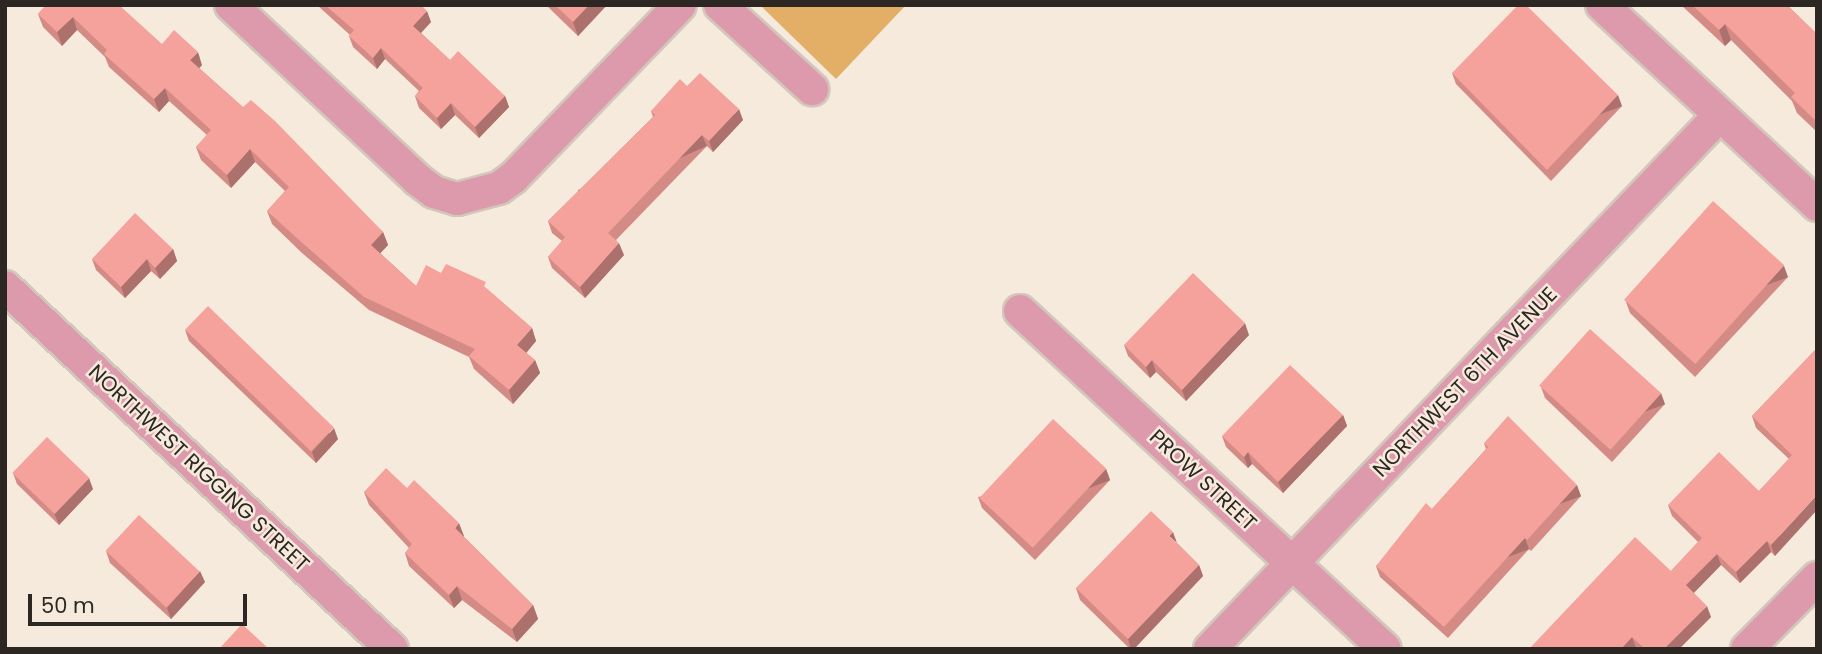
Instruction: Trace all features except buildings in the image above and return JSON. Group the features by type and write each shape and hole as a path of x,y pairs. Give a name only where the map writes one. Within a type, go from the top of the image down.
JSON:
{"street":[{"path":"231,5 418,180 434,192 457,199 499,188 513,178 680,5"},
{"path":"720,5 812,89"},
{"path":"1602,5 1817,205"},
{"name":"NORTHWEST 6TH AVENUE","path":"1210,649 1720,115"},
{"name":"NORTHWEST RIGGING STREET","path":"5,288 392,649"},
{"name":"PROW STREET","path":"1020,311 1385,649"},
{"path":"1747,649 1817,578"}],"shaded area":[{"path":"760,5 906,5 836,79"}]}
